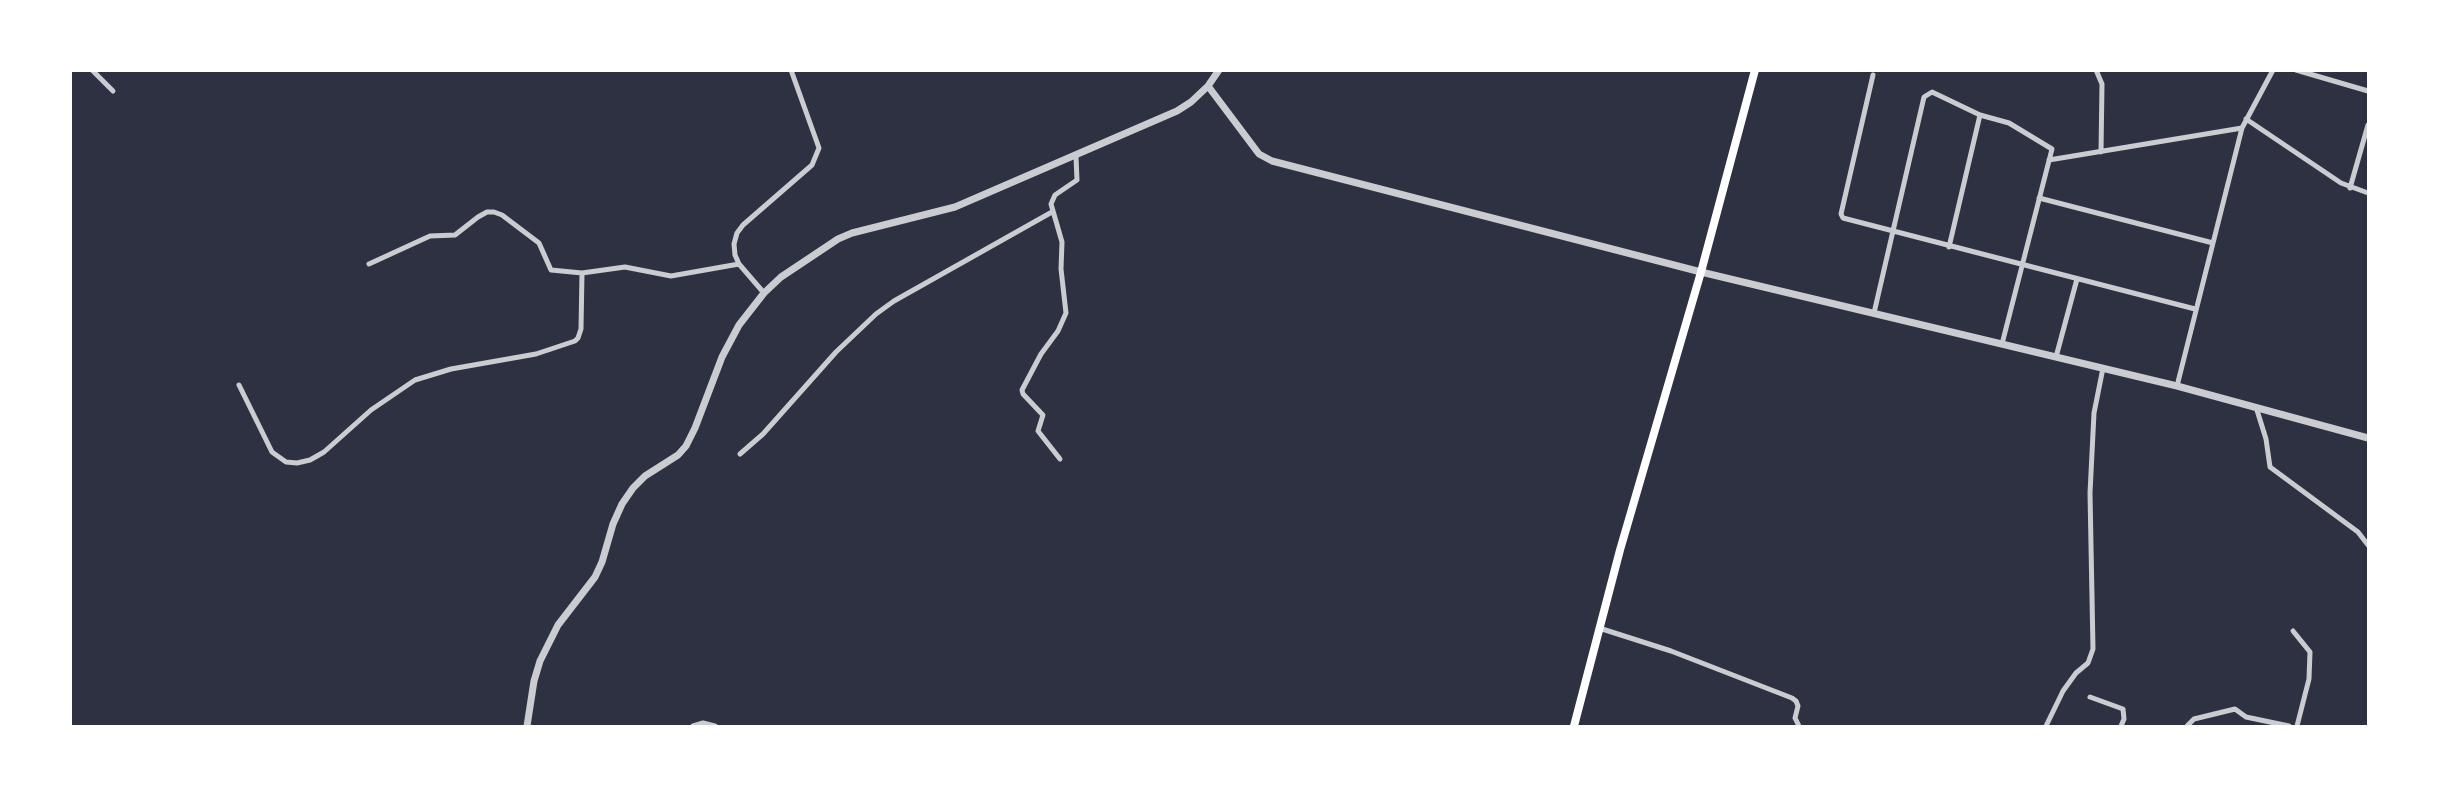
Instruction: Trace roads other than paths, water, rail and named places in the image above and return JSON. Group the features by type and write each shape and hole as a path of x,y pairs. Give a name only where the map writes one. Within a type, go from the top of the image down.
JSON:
{"main road":[{"path":"1574,726 1599,628 1701,272 1755,70"}],"street":[{"path":"92,70 113,91"},
{"path":"764,293 739,264 735,255 737,233 743,225 778,197 812,165 819,148 791,70"},
{"path":"527,726 534,681 540,661 558,625 594,577 602,562 613,524 622,504 645,476 678,455 686,446 730,341 749,309 764,293 781,278 838,239 852,233 955,207 1076,157 1177,111 1208,86 1219,70"},
{"path":"2096,70 2102,84 2101,152"},
{"path":"2177,386 2242,128 2273,70"},
{"path":"2296,70 2368,91"},
{"path":"1873,75 1841,214 1847,220 2196,309"},
{"path":"1208,86 1259,154 1272,161 1701,272 2177,386 2368,438"},
{"path":"1874,313 1925,94 1932,92 1980,115 2009,123 2052,149 2002,344"},
{"path":"1949,246 1980,115"},
{"path":"2246,120 2350,188 2368,193"},
{"path":"2350,188 2368,125"},
{"path":"2049,160 2242,128"},
{"path":"1060,459 1038,431 1043,416 1041,412 1022,392 1041,354 1058,331 1066,312 1061,269 1062,242 1052,212 1052,200 1055,195 1077,180 1076,157"},
{"path":"2039,198 2213,243"},
{"path":"369,264 430,236 455,235 478,217 487,212 494,212 502,214 539,243 551,270 582,273 625,267 671,276 739,264"},
{"path":"740,454 763,434 836,352 876,314 894,301 1052,212"},
{"path":"239,385 272,452 286,462 297,463 310,460 324,452 371,410 415,380 451,369 536,354 575,341 579,338 581,329 582,273"},
{"path":"2056,357 2077,279"},
{"path":"2046,726 2063,691 2076,673 2088,663 2093,649 2090,493 2094,413 2103,368"},
{"path":"2256,407 2266,439 2270,467 2350,526 2368,545"},
{"path":"1599,628 1655,645 1792,698 1796,701 1796,717 1799,726"},
{"path":"2294,631 2310,652 2309,679 2297,726"},
{"path":"2090,697 2123,709 2121,726"},
{"path":"2187,726 2194,719 2235,710 2246,717 2289,726"},
{"path":"693,726 703,723 714,726"}]}
